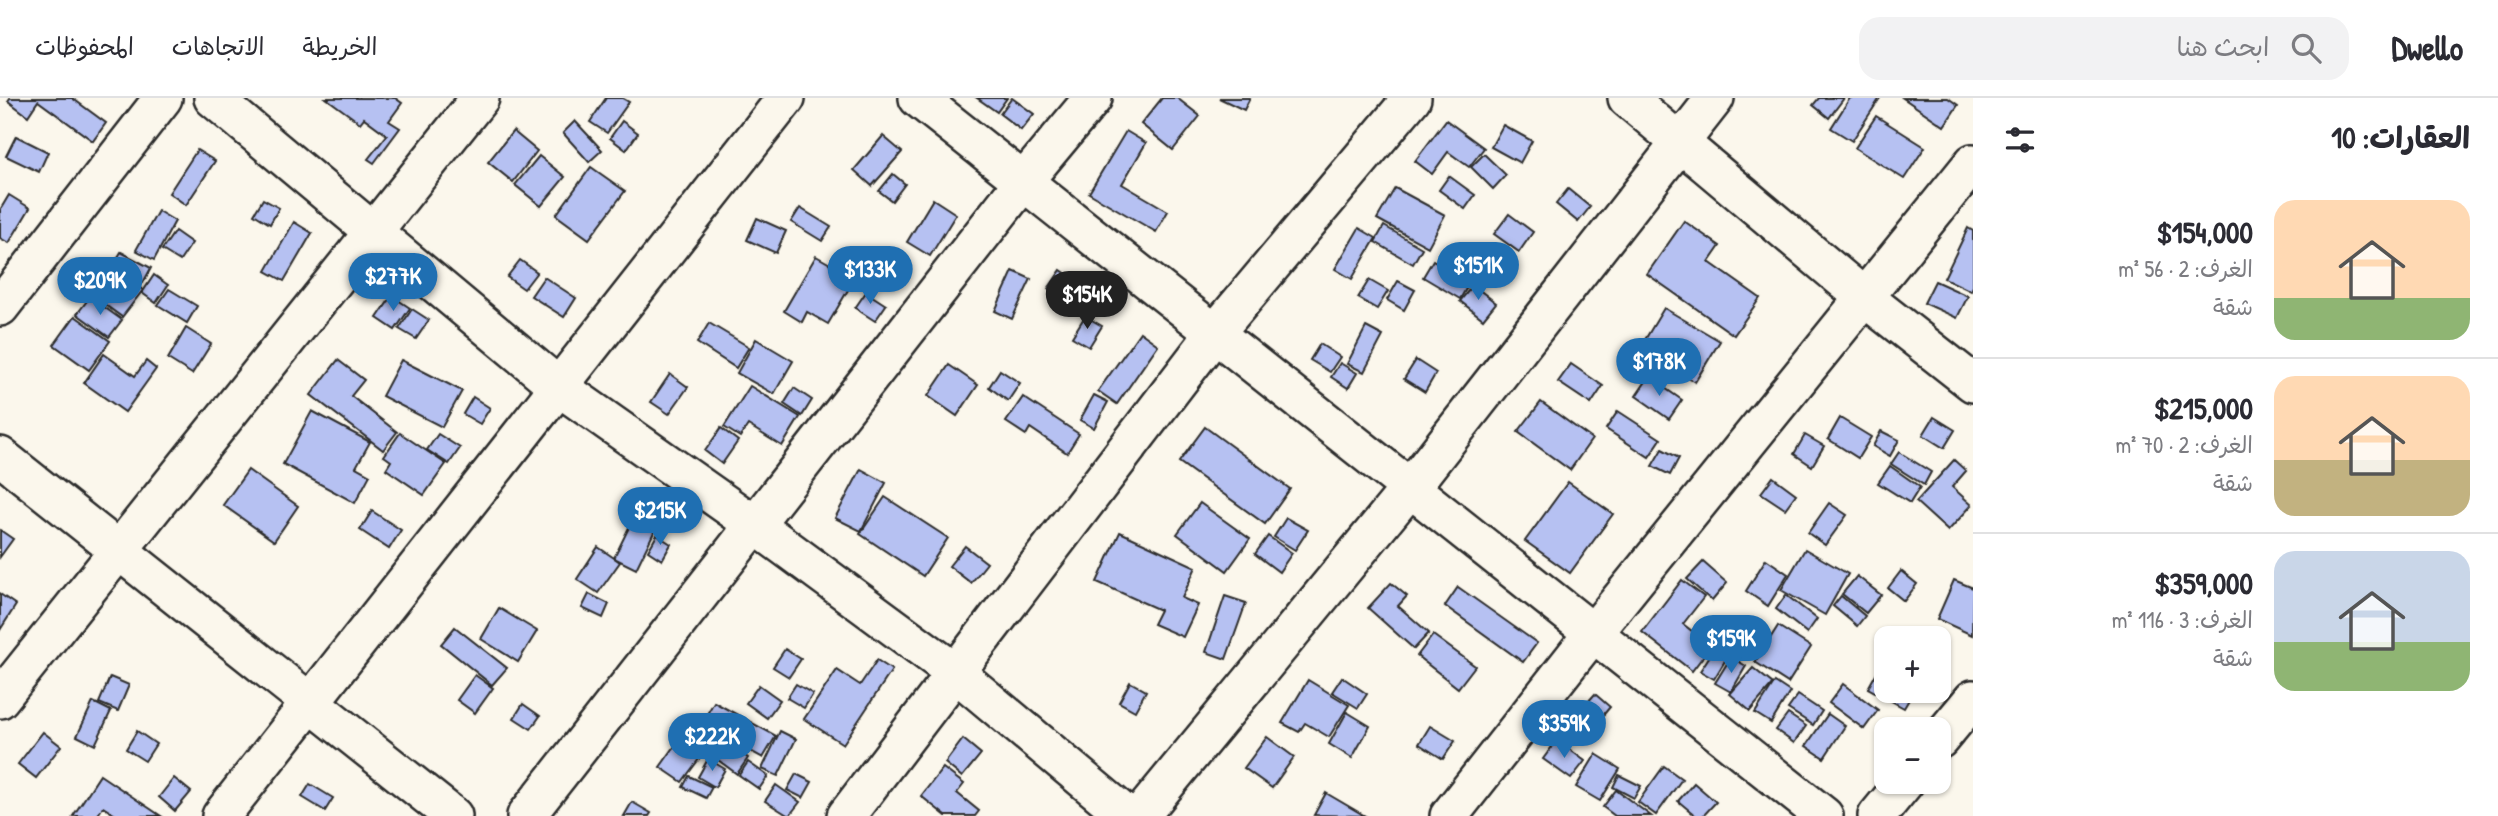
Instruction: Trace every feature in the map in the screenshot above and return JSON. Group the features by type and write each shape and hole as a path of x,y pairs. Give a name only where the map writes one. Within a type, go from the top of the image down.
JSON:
{"street":[{"path":"0,307 163,98"},
{"path":"213,98 559,387 755,525 956,673 1127,816"},
{"path":"0,699 481,98"},
{"path":"221,816 786,98"},
{"path":"918,98 1824,816"},
{"path":"526,816 1023,182 1093,98"},
{"path":"846,816 1215,333 1412,98"},
{"path":"1627,98 1866,298 1973,383"},
{"path":"1140,816 1410,488 1715,98"},
{"path":"1449,816 1593,633 1973,163"},
{"path":"0,456 453,816"},
{"path":"1951,726 1973,699"},
{"path":"1877,816 1895,794"}],"building":[{"path":"10,98 72,98 106,123 93,141 38,101 28,116 8,101"},
{"path":"326,98 395,98 402,103 389,121 400,128 374,163 368,159 387,135 364,118 360,123"},
{"path":"606,98 622,98 629,102 607,133 590,122"},
{"path":"977,98 1007,98 997,112"},
{"path":"1012,98 1034,114 1021,130 1000,114"},
{"path":"1162,98 1177,98 1200,116 1173,150 1141,124"},
{"path":"1219,98 1250,98 1244,110"},
{"path":"1819,98 1844,98 1829,118 1813,105"},
{"path":"1850,98 1880,98 1852,141 1831,128"},
{"path":"1903,98 1948,98 1958,105 1944,126"},
{"path":"1876,116 1925,147 1904,179 1855,148"},
{"path":"1446,120 1484,148 1469,167 1448,152 1432,174 1415,161"},
{"path":"575,121 602,150 589,162 563,133"},
{"path":"622,121 638,133 626,150 610,138"},
{"path":"1503,125 1532,141 1520,163 1491,147"},
{"path":"513,131 537,151 513,182 488,162"},
{"path":"1126,131 1146,143 1122,184 1168,211 1156,232 1089,193"},
{"path":"16,136 48,152 39,172 6,156"},
{"path":"883,136 902,152 872,186 854,170"},
{"path":"197,150 215,161 186,205 169,193"},
{"path":"1484,154 1506,175 1493,189 1471,167"},
{"path":"539,156 565,177 541,206 515,185"},
{"path":"591,167 625,191 589,239 556,215"},
{"path":"893,174 905,184 892,201 879,191"},
{"path":"1449,176 1475,195 1465,209 1439,190"},
{"path":"1395,188 1445,215 1428,247 1377,219"},
{"path":"1568,189 1590,207 1578,222 1556,204"},
{"path":"9,195 30,208 9,243 0,238 0,210"},
{"path":"263,199 279,208 270,224 254,214"},
{"path":"933,199 956,214 930,256 907,242"},
{"path":"800,208 831,227 822,241 791,222"},
{"path":"158,211 175,221 154,260 136,250"},
{"path":"1509,214 1533,232 1519,252 1494,234"},
{"path":"757,218 786,231 776,253 747,240"},
{"path":"1684,221 1720,246 1709,262 1760,298 1734,335 1647,274"},
{"path":"294,222 312,233 284,281 266,271"},
{"path":"1384,226 1422,248 1413,264 1375,242"},
{"path":"1359,228 1376,238 1352,279 1335,269"},
{"path":"1968,228 1973,231 1971,291 1944,278"},
{"path":"175,231 192,243 180,261 162,250"},
{"path":"121,252 151,268 143,283 112,267"},
{"path":"816,256 855,278 828,324 807,312 802,322 784,311"},
{"path":"520,260 537,272 524,289 507,277"},
{"path":"1433,260 1470,282 1460,299 1423,277"},
{"path":"114,269 143,290 122,317 93,296"},
{"path":"1061,270 1077,281 1065,299 1048,289"},
{"path":"1013,271 1031,279 1012,319 995,311"},
{"path":"154,275 168,285 156,303 142,293"},
{"path":"544,277 576,298 564,317 531,296"},
{"path":"1369,280 1388,291 1377,309 1358,298"},
{"path":"1398,281 1415,290 1404,310 1387,300"},
{"path":"1935,281 1968,296 1957,318 1924,303"},
{"path":"1473,285 1496,303 1483,319 1460,301"},
{"path":"169,289 197,306 187,323 158,305"},
{"path":"866,292 886,305 875,321 855,308"},
{"path":"392,296 410,308 395,330 377,318"},
{"path":"90,297 122,320 109,337 77,314"},
{"path":"1664,308 1720,341 1695,382 1640,348"},
{"path":"412,309 429,320 416,339 399,329"},
{"path":"75,316 110,341 89,370 54,345"},
{"path":"1085,316 1102,326 1089,347 1072,337"},
{"path":"709,323 749,347 736,368 697,343"},
{"path":"1366,327 1383,336 1364,372 1347,364"},
{"path":"186,328 211,344 192,374 168,359"},
{"path":"1140,332 1158,345 1117,404 1098,391"},
{"path":"756,339 793,361 774,394 737,373"},
{"path":"1320,344 1340,357 1330,372 1310,360"},
{"path":"104,354 135,376 146,361 156,369 125,412 84,383"},
{"path":"338,360 364,380 351,396 397,432 383,450 311,395"},
{"path":"401,360 462,391 442,427 382,396"},
{"path":"1416,360 1436,373 1425,392 1404,379"},
{"path":"1340,363 1357,373 1348,388 1331,377"},
{"path":"1571,364 1603,386 1591,404 1558,382"},
{"path":"949,365 978,385 957,416 928,396"},
{"path":"1000,370 1020,383 1008,401 989,387"},
{"path":"670,374 688,387 669,414 651,402"},
{"path":"1649,377 1682,400 1669,419 1636,396"},
{"path":"750,386 800,417 782,446 748,425 740,437 724,427"},
{"path":"794,388 812,400 802,416 784,404"},
{"path":"1094,395 1108,402 1094,428 1080,420"},
{"path":"473,397 490,408 480,424 463,414"},
{"path":"1023,397 1079,434 1067,453 1030,428 1026,435 1006,422"},
{"path":"1541,402 1592,439 1570,470 1518,432"},
{"path":"312,411 370,442 356,467 370,475 355,503 283,464"},
{"path":"1618,411 1661,439 1649,457 1606,429"},
{"path":"1934,417 1955,430 1944,448 1923,435"},
{"path":"1840,418 1871,437 1858,458 1828,439"},
{"path":"1205,427 1290,489 1265,524 1179,462"},
{"path":"721,428 738,441 722,464 705,451"},
{"path":"1881,431 1899,440 1890,456 1873,446"},
{"path":"400,433 446,464 424,495 386,469 391,461 384,456"},
{"path":"438,434 460,448 449,464 427,450"},
{"path":"1805,435 1824,446 1812,466 1794,454"},
{"path":"1662,449 1679,458 1670,475 1652,466"},
{"path":"1899,452 1931,472 1924,485 1891,464"},
{"path":"1954,460 1966,471 1952,487 1972,505 1948,531 1916,502"},
{"path":"1890,466 1920,487 1910,503 1878,483"},
{"path":"861,469 886,483 861,531 835,518"},
{"path":"248,470 298,506 274,541 223,505"},
{"path":"1773,477 1796,494 1785,509 1761,493"},
{"path":"1568,482 1613,514 1570,573 1525,541"},
{"path":"885,497 948,538 923,576 860,534"},
{"path":"1200,503 1250,539 1227,571 1177,534"},
{"path":"1829,503 1847,515 1825,545 1808,533"},
{"path":"372,511 401,530 389,549 360,530"},
{"path":"634,517 656,528 636,569 614,558"},
{"path":"1286,518 1308,530 1295,550 1274,537"},
{"path":"0,530 13,539 0,557"},
{"path":"1120,532 1196,567 1182,598 1198,605 1183,637 1153,624 1160,610 1097,582"},
{"path":"657,535 671,544 662,560 648,551"},
{"path":"1268,536 1292,553 1279,572 1255,554"},
{"path":"965,546 987,563 971,583 949,566"},
{"path":"598,547 620,562 598,593 577,579"},
{"path":"1805,549 1848,574 1825,615 1781,590"},
{"path":"1766,559 1788,574 1768,606 1746,591"},
{"path":"1703,562 1727,583 1712,601 1687,579"},
{"path":"1901,571 1917,584 1904,601 1888,588"},
{"path":"1857,576 1881,595 1866,613 1842,594"},
{"path":"1682,580 1704,597 1683,624 1711,646 1692,671 1642,632"},
{"path":"1954,580 1973,588 1972,635 1937,619"},
{"path":"1391,583 1407,596 1398,606 1429,633 1414,649 1368,608"},
{"path":"1458,587 1537,643 1523,662 1445,606"},
{"path":"0,594 16,605 0,630"},
{"path":"589,594 609,604 603,618 582,608"},
{"path":"1786,595 1817,619 1807,633 1776,609"},
{"path":"1225,596 1246,603 1226,659 1206,652"},
{"path":"1841,596 1865,616 1857,626 1833,606"},
{"path":"499,608 537,631 518,662 481,639"},
{"path":"1778,626 1811,647 1788,683 1755,662"},
{"path":"455,627 507,668 492,685 441,644"},
{"path":"1433,635 1475,666 1458,688 1417,656"},
{"path":"785,649 801,659 789,677 773,667"},
{"path":"1713,651 1726,659 1714,679 1700,671"},
{"path":"1731,657 1746,666 1731,692 1715,683"},
{"path":"877,660 892,670 843,744 804,719 837,670 860,685"},
{"path":"1753,668 1773,684 1750,711 1730,694"},
{"path":"475,675 493,688 475,713 457,700"},
{"path":"110,677 129,685 118,711 99,703"},
{"path":"1342,677 1367,694 1358,708 1332,692"},
{"path":"1874,677 1874,691 1868,688"},
{"path":"1308,680 1349,705 1329,737 1305,723 1299,732 1282,723"},
{"path":"1130,682 1146,691 1135,711 1119,702"},
{"path":"1775,682 1790,692 1771,723 1755,713"},
{"path":"796,684 813,694 804,708 787,698"},
{"path":"1843,684 1878,710 1864,729 1829,703"},
{"path":"759,685 780,700 767,718 746,703"},
{"path":"1595,694 1610,707 1593,727 1577,714"},
{"path":"1798,695 1822,711 1813,725 1788,709"},
{"path":"93,702 111,711 95,745 77,736"},
{"path":"714,702 776,736 763,758 701,724"},
{"path":"523,704 540,716 531,729 514,718"},
{"path":"1347,712 1370,726 1352,758 1329,744"},
{"path":"1788,714 1806,726 1794,743 1776,730"},
{"path":"1828,714 1845,726 1824,758 1806,746"},
{"path":"1430,726 1455,741 1443,759 1419,744"},
{"path":"137,731 156,744 145,761 126,749"},
{"path":"780,731 796,739 778,776 762,769"},
{"path":"43,732 61,746 36,778 18,764"},
{"path":"683,735 705,751 682,782 660,767"},
{"path":"1267,737 1294,757 1272,788 1244,768"},
{"path":"963,739 981,754 962,777 945,763"},
{"path":"1557,740 1585,761 1571,779 1543,759"},
{"path":"725,741 748,758 737,774 714,757"},
{"path":"1596,754 1620,769 1600,801 1576,787"},
{"path":"708,759 725,769 715,787 698,777"},
{"path":"748,762 768,776 759,789 739,775"},
{"path":"1664,766 1682,779 1656,815 1638,802"},
{"path":"943,768 964,784 957,793 979,811 975,816 946,816 921,796"},
{"path":"796,774 812,782 803,798 787,790"},
{"path":"100,775 161,816 117,816 103,807 97,816 73,816"},
{"path":"1619,775 1641,786 1634,798 1613,787"},
{"path":"689,776 712,787 706,798 683,787"},
{"path":"174,778 191,792 175,811 159,797"},
{"path":"1694,783 1716,802 1703,816 1696,816 1678,801"},
{"path":"310,784 333,798 325,811 302,797"},
{"path":"776,785 800,802 789,816 765,801"},
{"path":"1616,790 1651,816 1615,816 1603,807"},
{"path":"1326,793 1365,816 1314,815"},
{"path":"632,802 651,813 649,816 624,816"}]}
